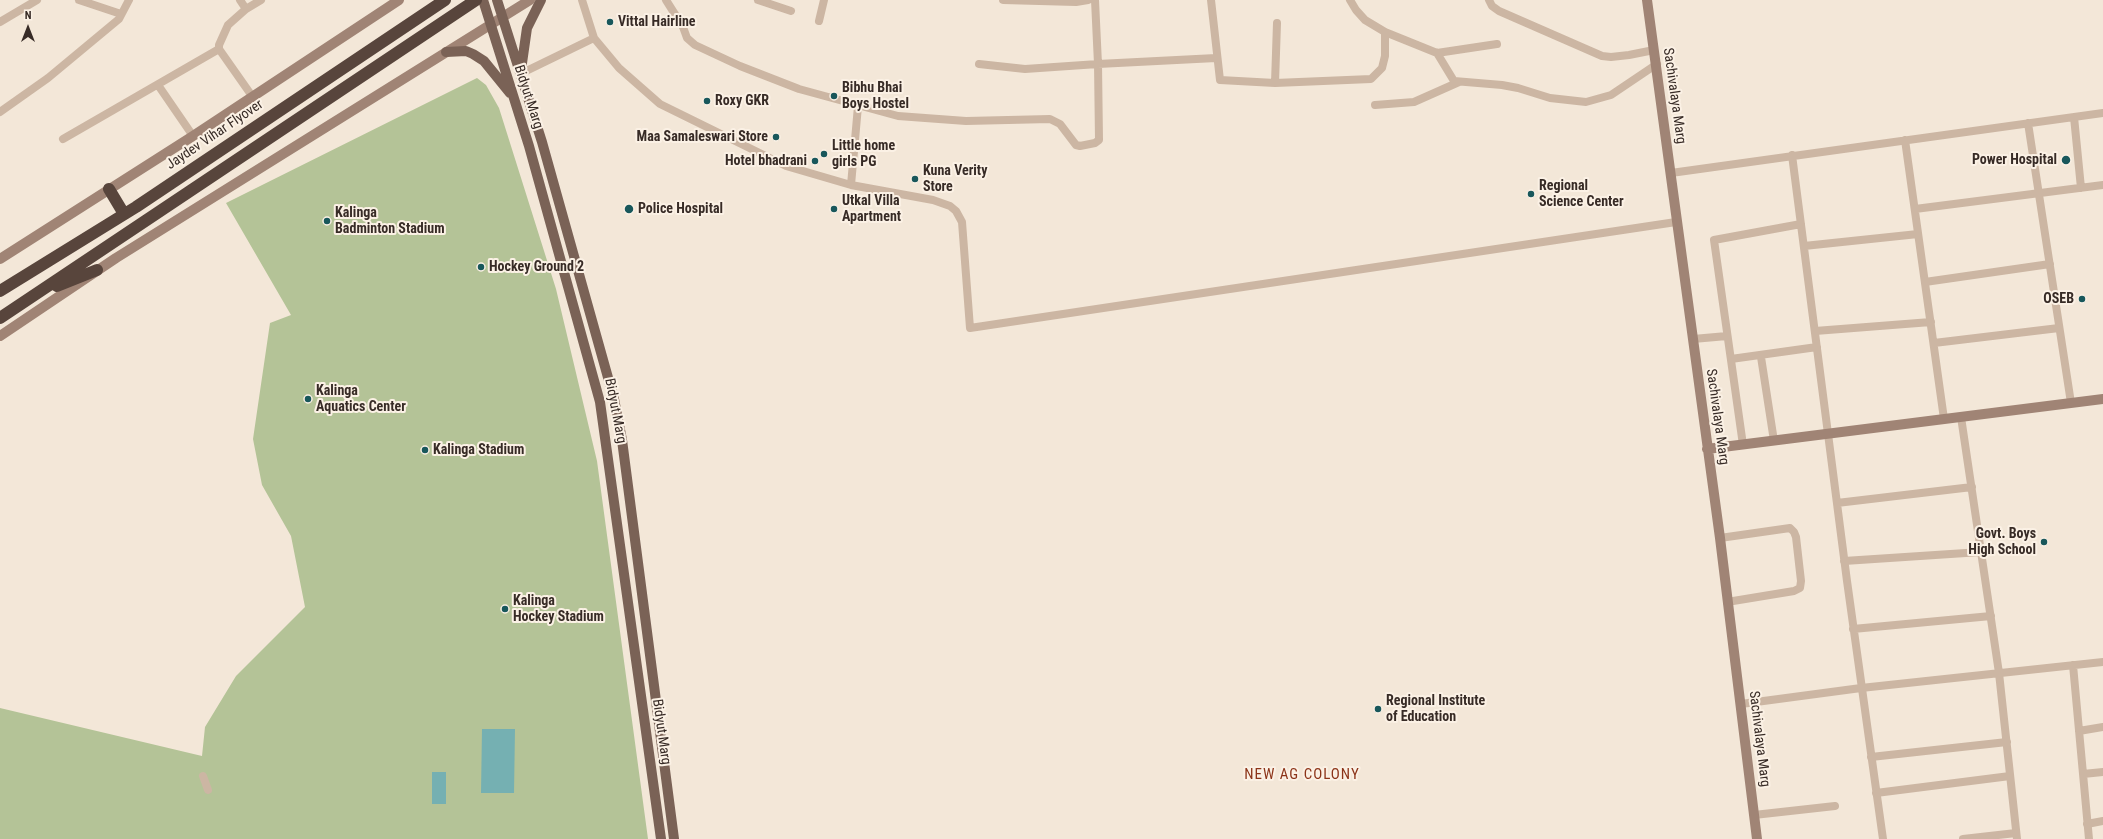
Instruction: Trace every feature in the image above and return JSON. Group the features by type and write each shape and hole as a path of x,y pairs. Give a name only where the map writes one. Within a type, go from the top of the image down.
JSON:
{"highway":[{"name":"Jaydev Vihar Flyover","path":"0,291 136,207 445,0"},
{"path":"0,318 476,0"},
{"path":"109,189 124,214"},
{"path":"41,291 97,270"}],"main road":[{"name":"Bidyut Marg","path":"483,0 529,146 600,402 661,839"},
{"name":"Bidyut Marg","path":"497,0 542,142 602,352 620,430 674,839"},
{"path":"520,74 526,28 541,0"},
{"path":"446,52 466,51 473,54 484,62 514,97"}],"street":[{"path":"0,22 37,0"},
{"path":"79,0 121,14"},
{"path":"0,112 48,78 119,19 129,0"},
{"path":"240,0 246,9"},
{"path":"63,140 219,49 224,31 246,9 261,0"},
{"path":"0,259 193,136 384,5 399,0"},
{"path":"0,336 97,270 530,0"},
{"path":"582,0 594,38 619,68 660,104 786,166 851,185 933,200 950,206 956,211 962,222 970,328 1676,222"},
{"path":"666,0 683,27 687,38 695,45 740,66 799,89 898,116 930,120 966,121 1050,119 1060,124 1072,143 1080,146 1095,143 1100,136 1095,0"},
{"path":"758,0 791,11"},
{"path":"819,21 824,0"},
{"path":"1003,0 1088,0"},
{"path":"1211,0 1216,58 1220,80 1275,83 1371,79 1382,68 1385,56 1385,32"},
{"path":"1350,0 1365,20 1385,32 1436,53 1497,44"},
{"path":"1489,0 1492,6 1499,11 1602,56 1629,56 1654,50"},
{"name":"Sachivalaya Marg","path":"1647,0 1657,64 1659,94 1671,173 1676,222 1720,538 1757,839"},
{"path":"1275,83 1277,23"},
{"path":"520,74 594,38"},
{"path":"219,49 252,96"},
{"path":"1436,53 1449,76 1454,81 1502,85 1518,88 1550,98 1586,102 1611,95 1657,64"},
{"path":"979,64 1025,69 1216,58"},
{"path":"1375,105 1414,102 1459,82"},
{"path":"158,85 193,136"},
{"path":"851,185 858,106"},
{"path":"1671,173 2103,113"},
{"path":"2074,117 2081,188"},
{"path":"2028,123 2071,403"},
{"path":"1905,140 1944,419"},
{"path":"1792,155 1853,629 1883,839"},
{"path":"1915,209 2103,185"},
{"path":"1743,445 1714,240 1801,224"},
{"path":"1804,246 1918,234"},
{"path":"1925,282 2050,264"},
{"path":"1815,331 1931,322"},
{"path":"1934,343 2059,328"},
{"path":"1693,339 1727,336"},
{"path":"1731,359 1817,347"},
{"path":"1761,356 1774,441"},
{"path":"1707,449 2103,399"},
{"path":"1961,417 1999,674 2016,836 1963,839"},
{"path":"1837,503 1972,487"},
{"path":"1720,538 1790,528 1796,537 1801,581 1800,588 1794,591 1727,602"},
{"path":"1844,561 1981,552"},
{"path":"1853,629 1991,616"},
{"path":"1741,704 1861,688 2103,662"},
{"path":"2073,665 2089,839"},
{"path":"2079,731 2103,727"},
{"path":"1871,757 2007,742"},
{"path":"2083,774 2103,772"},
{"path":"203,776 208,790"},
{"path":"1876,793 2010,776"},
{"path":"1754,815 1835,806"},
{"path":"2087,824 2103,821"}],"green space":[{"name":"Kalinga Stadium","path":"477,78 486,85 499,108 556,289 597,461 648,839 0,839 0,708 202,756 205,727 236,676 305,607 291,536 262,485 253,439 270,323 291,315 226,203"}],"water":[{"path":"482,729 515,729 514,793 481,793"},
{"path":"432,772 446,772 446,804 432,804"}],"place":[{"name":"Vittal Hairline","path":"610,22"},
{"name":"Bibhu Bhai Boys Hostel","path":"834,96"},
{"name":"Roxy GKR","path":"707,101"},
{"name":"Maa Samaleswari Store","path":"776,137"},
{"name":"Little home girls PG","path":"824,154"},
{"name":"Power Hospital","path":"2066,160"},
{"name":"Hotel bhadrani","path":"815,161"},
{"name":"Kuna Verity Store","path":"915,179"},
{"name":"Regional Science Center","path":"1531,194"},
{"name":"Police Hospital","path":"629,209"},
{"name":"Utkal Villa Apartment","path":"834,209"},
{"name":"Kalinga Badminton Stadium","path":"327,221"},
{"name":"Hockey Ground 2","path":"481,267"},
{"name":"OSEB","path":"2082,299"},
{"name":"Kalinga Aquatics Center","path":"308,399"},
{"name":"Kalinga Stadium","path":"425,450"},
{"name":"Govt. Boys High School","path":"2044,542"},
{"name":"Kalinga Hockey Stadium","path":"505,609"},
{"name":"Regional Institute of Education","path":"1378,709"}],"district":[{"name":"NEW AG COLONY","path":"1302,775"}]}
